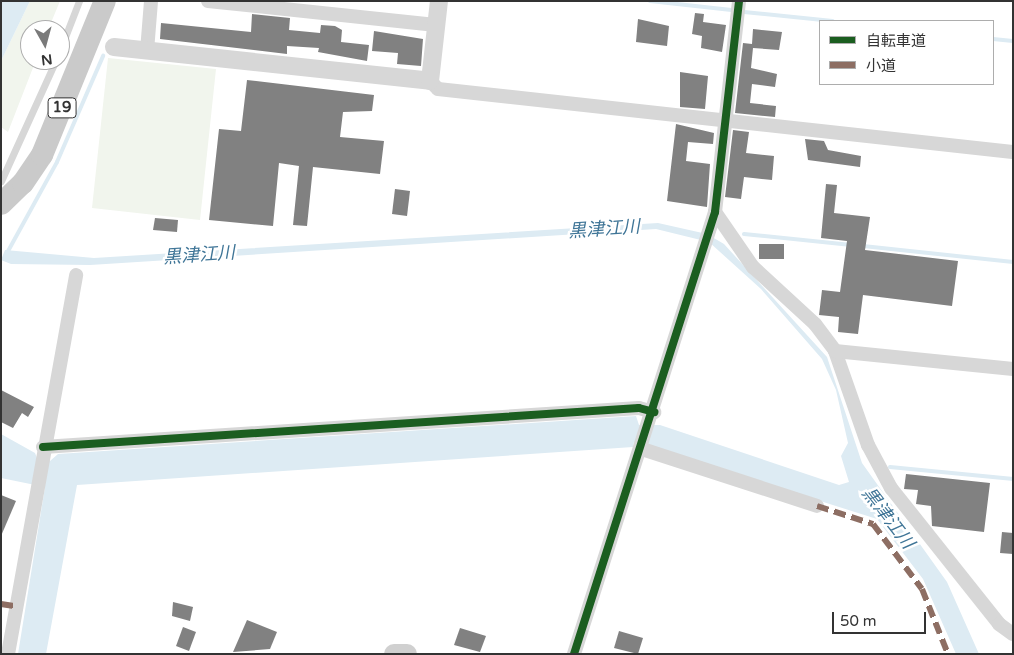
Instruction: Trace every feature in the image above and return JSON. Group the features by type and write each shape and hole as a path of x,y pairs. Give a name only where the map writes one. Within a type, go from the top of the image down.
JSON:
{"main road":[{"name":"19","path":"1,204 23,183 42,155 105,1"},
{"path":"394,654 407,654"}],"street":[{"path":"147,51 151,1"},
{"path":"208,1 278,5 436,25"},
{"path":"430,81 439,1"},
{"path":"574,654 642,449 711,230 715,212 739,1"},
{"path":"114,47 430,81 438,89 1013,152"},
{"path":"715,212 753,267 808,318 835,351 868,445 891,488 999,624 1013,634"},
{"path":"8,654 42,452 76,275"},
{"path":"835,351 1013,369"},
{"path":"42,452 639,408 652,416"},
{"path":"642,449 817,506"}],"lane":[{"path":"70,24 79,1"},
{"path":"1,181 51,70"}],"shaded area":[{"path":"30,1 60,1 52,20 21,20"},
{"path":"20,22 20,70 32,70 8,132 1,127 1,61"},
{"path":"108,58 216,69 200,220 92,208"}],"water":[{"path":"1,1 30,1 20,20 1,61"},
{"name":"黒津江川","path":"658,223 707,234 724,244 827,357 862,463 947,582 979,654 956,654 923,579 877,519 634,442 633,447 77,485 46,654 18,654 45,487 1,478 1,434 35,453 37,458 50,461 58,454 636,416 639,425 660,425 839,485 849,482 841,456 848,443 836,390 822,359 761,289 709,242 656,229 90,265 11,264 1,260 5,250 94,258"}],"building":[{"path":"695,13 704,14 703,22 726,25 722,52 701,48 702,36 692,34"},
{"path":"252,14 290,18 289,30 320,33 321,25 335,26 342,30 341,42 369,45 367,61 318,52 319,48 287,46 287,54 160,39 161,23 251,32"},
{"path":"638,19 669,26 667,46 636,42"},
{"path":"753,29 782,32 779,50 753,48 751,68 777,74 775,87 752,84 750,103 776,106 775,117 735,113 743,43 752,44"},
{"path":"374,31 423,39 421,66 397,64 398,53 372,51"},
{"path":"680,72 708,76 705,109 680,107"},
{"path":"247,80 374,95 372,111 343,112 340,137 384,141 380,174 313,167 307,226 293,225 299,166 279,163 273,226 209,220 219,129 241,131"},
{"path":"676,124 714,133 713,144 688,142 686,161 710,164 707,207 667,201"},
{"path":"733,130 749,132 746,153 774,156 772,180 744,177 741,199 725,197"},
{"path":"805,139 824,141 828,150 861,156 860,167 808,160"},
{"path":"826,184 837,185 834,213 870,217 865,250 958,261 952,306 863,295 858,334 838,332 839,317 819,315 822,290 840,292 847,241 821,238"},
{"path":"395,189 410,191 407,216 392,214"},
{"path":"155,218 178,220 177,232 153,230"},
{"path":"759,244 784,244 784,259 759,259"},
{"path":"1,390 34,407 28,417 22,413 13,428 1,422"},
{"path":"906,474 990,483 984,532 932,526 931,506 916,504 918,490 904,489"},
{"path":"1,495 16,501 1,536"},
{"path":"1002,532 1013,533 1013,554 1000,553"},
{"path":"173,602 193,607 190,621 172,616"},
{"path":"247,620 277,632 270,649 233,652"},
{"path":"183,627 196,632 189,651 176,646"},
{"path":"460,628 486,636 480,652 454,645"},
{"path":"619,631 643,638 638,654 614,648"}],"waterway":[{"path":"650,1 732,10"},
{"path":"744,12 823,20"},
{"path":"994,39 1013,41"},
{"path":"7,253 57,162 103,56"},
{"path":"744,234 851,245"},
{"path":"863,246 1013,262"},
{"path":"890,467 1013,479"}],"marked path":[{"path":"817,506 873,524 922,589 948,654"},
{"path":"1,604 14,606"}],"cycle path":[{"path":"574,654 715,212 739,1"},
{"path":"43,447 639,408 654,412"}]}
